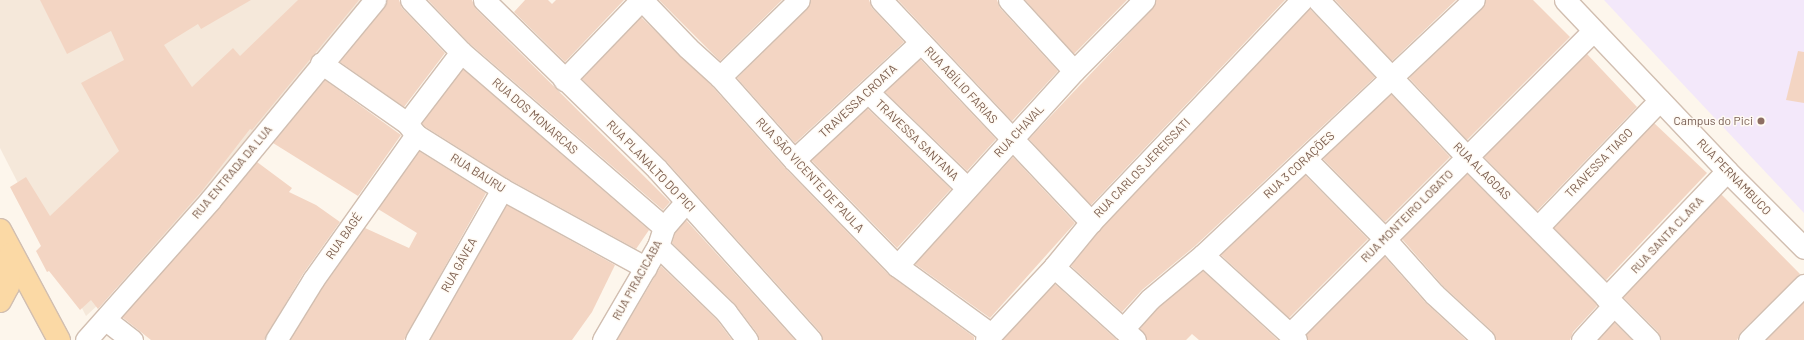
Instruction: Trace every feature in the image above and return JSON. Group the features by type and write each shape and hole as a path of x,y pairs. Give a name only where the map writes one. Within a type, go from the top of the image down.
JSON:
{"main road":[{"path":"0,230 11,254 59,340"},
{"path":"0,301 8,286 11,254"}],"street":[{"name":"RUA ENTRADA DA LUA","path":"86,340 106,320 210,199 321,63 375,0"},
{"name":"RUA DOS MONARCAS","path":"411,0 461,52 661,237 726,312 747,340"},
{"name":"RUA SÃO VICENTE DE PAULA","path":"642,0 688,48 720,77 794,160 898,266 988,337"},
{"path":"564,80 642,0"},
{"path":"720,77 799,0"},
{"name":"RUA ABÍLIO FARIAS","path":"882,0 1091,222"},
{"path":"1009,0 1074,71"},
{"name":"RUA CHAVAL","path":"898,266 1012,138 1074,71 1144,0"},
{"name":"RUA CARLOS JEREISSATI","path":"988,337 1054,267 1091,222 1302,0"},
{"name":"RUA ALAGOAS","path":"1318,0 1466,156 1649,340"},
{"name":"RUA 3 CORAÇÕES","path":"1129,335 1150,299 1203,255 1393,79 1474,0"},
{"name":"RUA PERNAMBUCO","path":"1565,0 1727,171 1804,248"},
{"name":"RUA PLANALTO DO PICI","path":"493,3 564,80 630,142 811,340"},
{"name":"RUA MONTEIRO LOBATO","path":"1293,337 1466,156 1593,31"},
{"name":"TRAVESSA CROATA","path":"794,160 921,42"},
{"name":"RUA BAGÉ","path":"276,340 313,280 461,52"},
{"name":"RUA BAURU","path":"321,63 412,129 502,189 646,268"},
{"name":"TRAVESSA SANTANA","path":"868,92 967,188"},
{"name":"TRAVESSA TIAGO","path":"1538,227 1660,100"},
{"path":"1306,159 1386,239 1434,294 1484,340"},
{"name":"RUA SANTA CLARA","path":"1582,340 1610,302 1727,171"},
{"name":"RUA GÁVEA","path":"416,340 502,189"},
{"name":"RUA PIRACICABA","path":"603,340 646,268 661,237 686,202"},
{"path":"1203,255 1293,337"},
{"path":"1054,267 1129,335"},
{"path":"1749,340 1804,285"},
{"path":"106,320 132,340"}],"shaded area":[{"path":"0,0 368,0 176,233 86,316 0,148"},
{"name":"Campus do Pici","path":"1604,0 1804,0 1804,213 1631,29"}],"building":[{"path":"40,0 251,0 201,29 198,24 164,45 192,87 233,48 240,56 298,0 359,0 252,130 250,129 202,191 98,309 91,300 80,310 49,271 47,272 36,251 41,246 10,187 26,177 50,216 119,151 81,83 124,60 111,31 67,54"},
{"path":"387,0 399,0 402,8 445,53 404,107 340,62 384,8"},
{"path":"428,0 472,0 476,9 670,202 663,210 469,43"},
{"path":"525,0 548,0 552,4 556,0 624,0 565,62 514,12"},
{"path":"659,0 782,0 720,61"},
{"path":"811,0 869,0 872,8 904,42 795,143 737,78 807,9"},
{"path":"898,0 997,0 1000,8 1058,71 1012,121"},
{"path":"1025,0 1127,0 1074,54"},
{"path":"1156,0 1285,0 1091,205 1029,139 1153,8"},
{"path":"1335,0 1456,0 1392,61"},
{"path":"1486,0 1533,0 1570,37 1467,140 1409,78 1482,9"},
{"path":"1310,9 1375,77 1195,246 1142,290 1122,312 1071,266 1100,230"},
{"path":"641,17 711,85 785,168 888,274 974,337 974,340 823,340 820,332 666,161 582,79"},
{"path":"1798,51 1804,52 1804,103 1786,100"},
{"path":"1587,54 1637,107 1537,211 1484,157"},
{"path":"920,59 996,139 967,171 885,92"},
{"path":"463,69 649,230 636,249 508,179 424,126 422,123"},
{"path":"325,80 401,135 358,196 273,143"},
{"path":"1391,94 1450,157 1385,222 1323,159"},
{"path":"867,108 951,189 897,248 811,160"},
{"path":"1654,123 1707,173 1606,280 1554,228"},
{"path":"419,151 486,193 404,340 290,340 323,287 365,228 409,248 417,233 378,209"},
{"path":"1013,157 1075,223 990,318 915,264"},
{"path":"257,162 292,188 289,192 316,205 340,222 303,274 264,340 151,340 122,317"},
{"path":"1467,174 1596,303 1597,306 1573,332 1570,340 1496,340 1492,331 1443,286 1402,239"},
{"path":"1305,175 1368,239 1289,318 1221,255"},
{"path":"1721,194 1800,274 1741,332 1737,340 1661,340 1658,332 1623,297"},
{"path":"507,205 615,265 592,312 572,340 430,340"},
{"path":"686,220 795,340 759,340 757,333 734,303 672,243 675,233"},
{"path":"1384,256 1425,302 1466,340 1308,340 1306,335"},
{"path":"661,266 717,320 732,340 617,340"},
{"path":"1203,271 1278,340 1199,340 1192,334 1186,340 1147,340 1140,328 1158,308"},
{"path":"1055,284 1117,340 1002,340"},
{"path":"1804,302 1804,340 1766,340"},
{"path":"1614,322 1632,340 1598,340"}],"place":[{"name":"Campus do Pici","path":"1761,121"}]}
